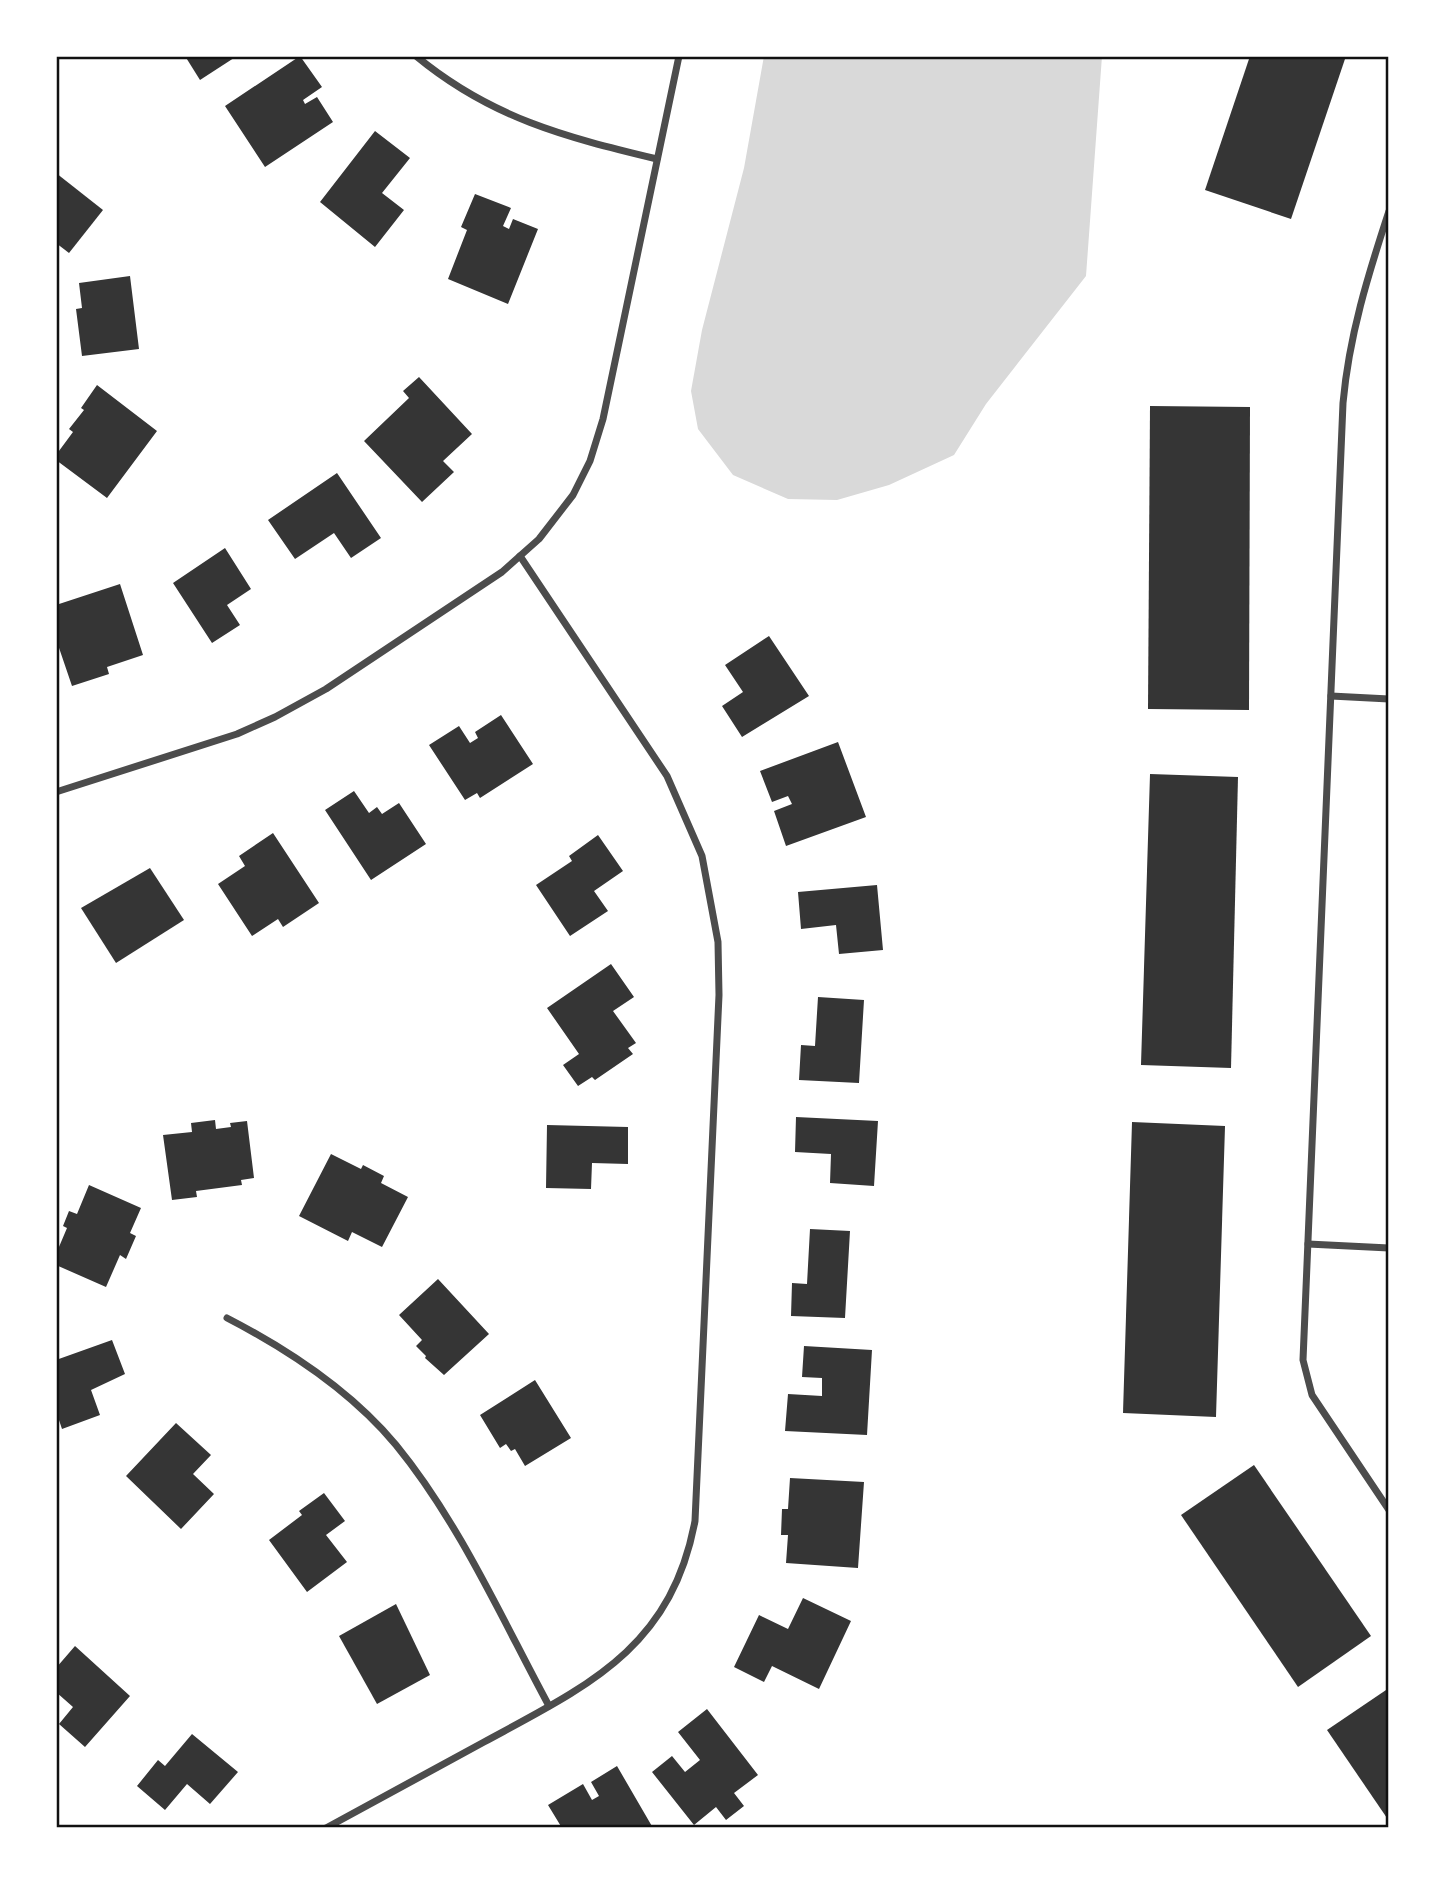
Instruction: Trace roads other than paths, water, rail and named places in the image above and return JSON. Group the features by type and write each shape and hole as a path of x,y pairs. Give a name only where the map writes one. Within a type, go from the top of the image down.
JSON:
{"street":[{"path":"416,56 470,94 523,121 577,140 657,159"},
{"path":"56,792 237,734 326,689 520,556 559,514 590,461 603,419 679,56"},
{"path":"1389,211 1362,291 1345,376 1303,1360 1312,1395 1389,1510"},
{"path":"326,1828 583,1688 609,1668 646,1630 674,1586 692,1538 698,1487 719,960 702,856 667,776 520,556"},
{"path":"1331,696 1389,699"},
{"path":"1308,1244 1389,1248"},
{"path":"227,1318 275,1343 304,1363 358,1407 396,1445 454,1532 549,1706"}]}
